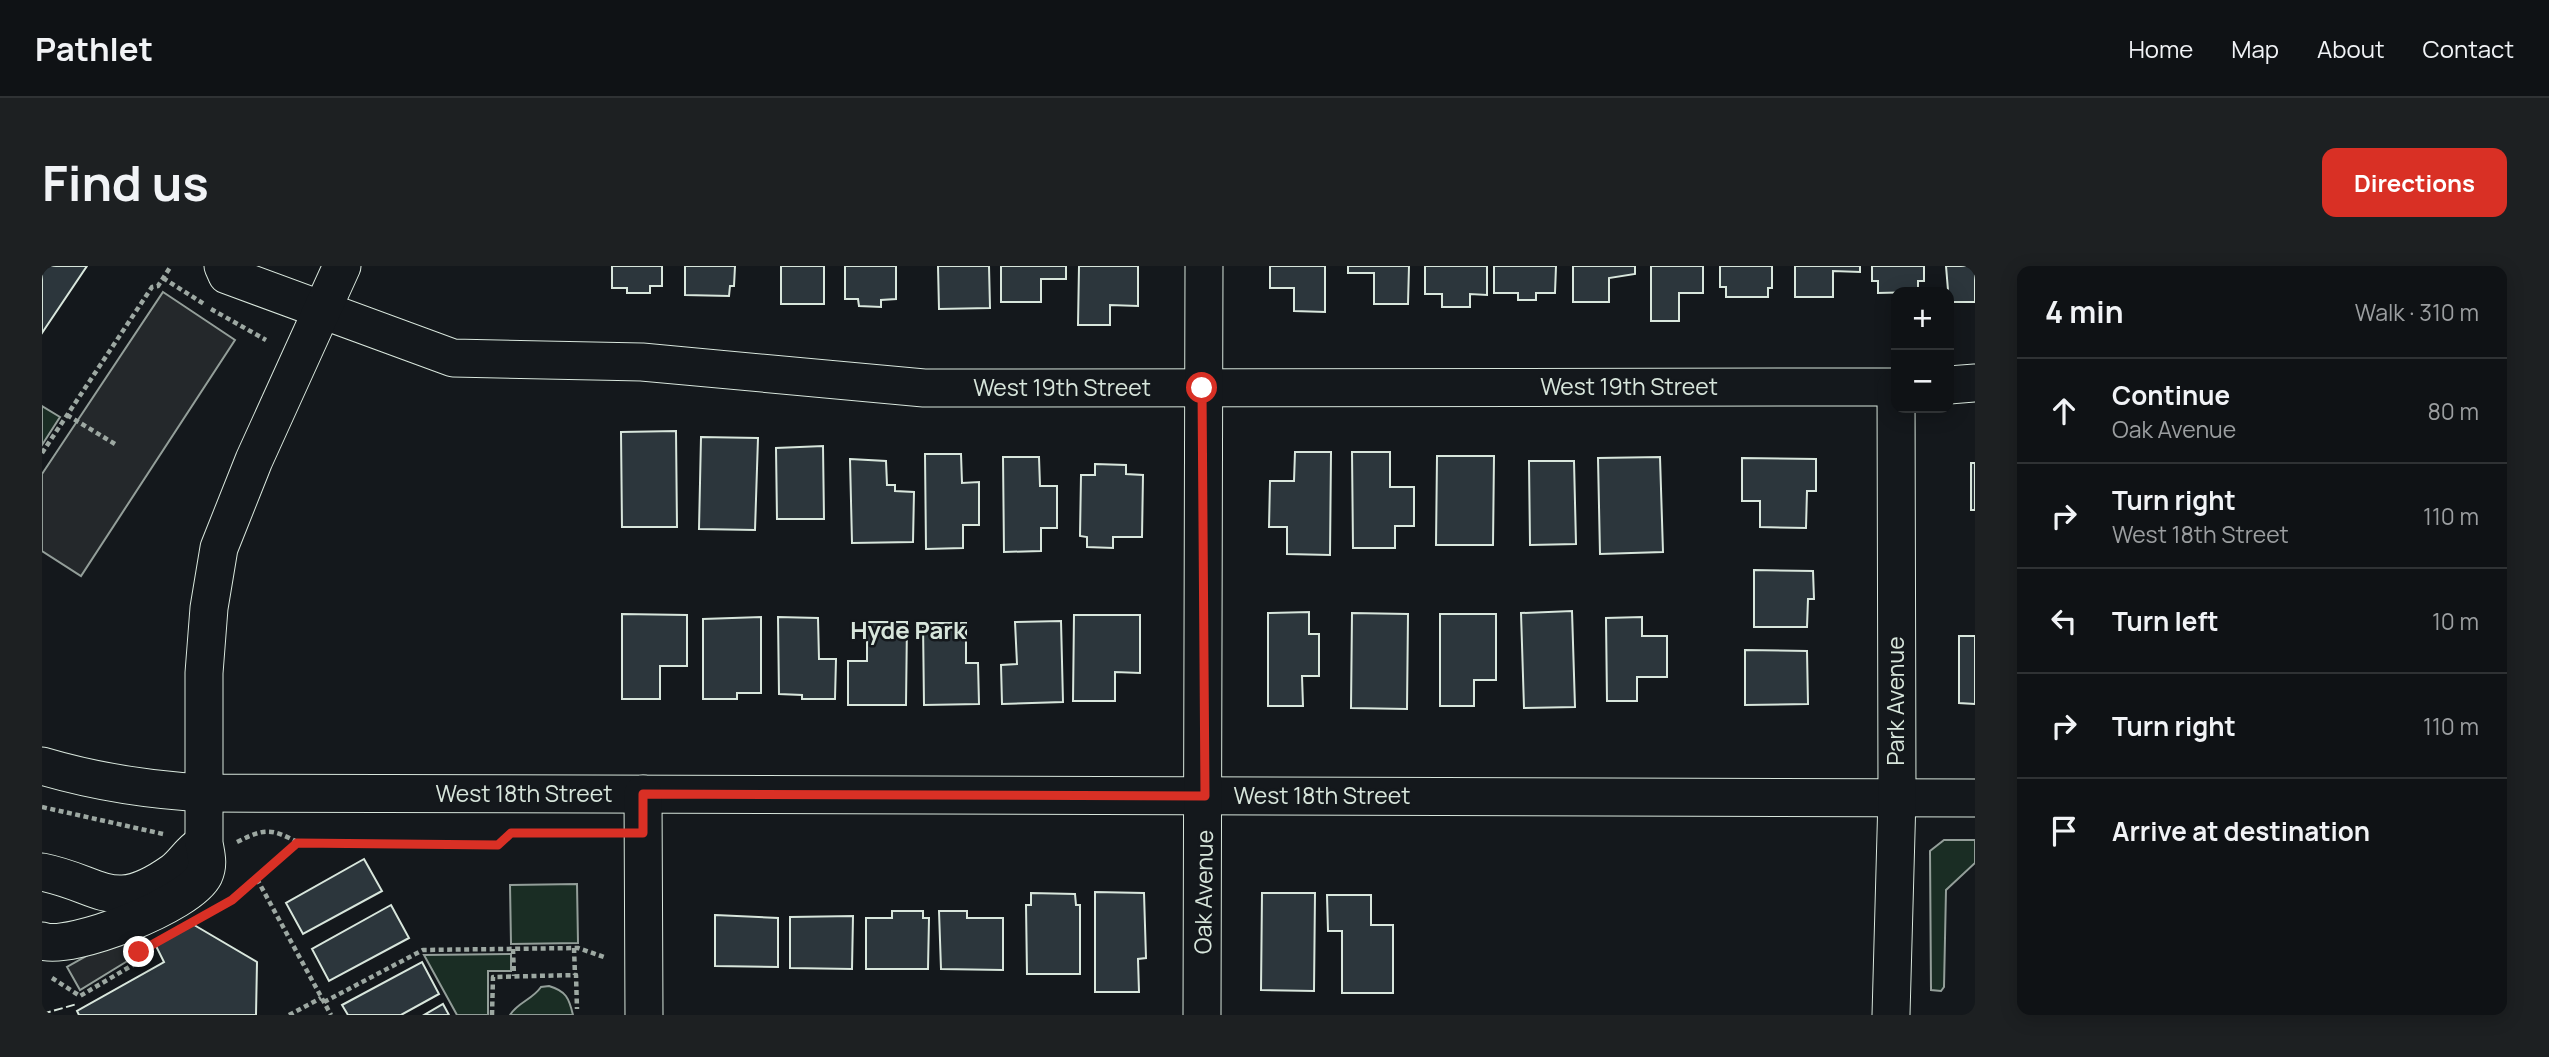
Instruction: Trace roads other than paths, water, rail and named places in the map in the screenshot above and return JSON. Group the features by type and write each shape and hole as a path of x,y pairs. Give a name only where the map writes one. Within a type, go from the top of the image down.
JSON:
{"street":[{"name":"West 19th Street","path":"223,266 226,275 321,312 453,358 642,362 924,388 1891,387"},
{"path":"42,942 55,943 127,925 171,903 190,891 203,877 218,844 205,793 204,673 209,608 219,548 254,460 342,266"},
{"name":"Oak Avenue","path":"1202,1015 1205,796 1202,388 1204,266"},
{"path":"1954,385 1975,383"},
{"name":"Park Avenue","path":"1891,1015 1897,797 1896,413"},
{"name":"West 18th Street","path":"42,766 83,778 144,790 205,793 1975,798"},
{"path":"643,794 644,1015"},
{"path":"42,872 97,892 127,895 174,871 190,852 218,844"}],"district":[{"name":"Hyde Park","path":"908,631"}]}
